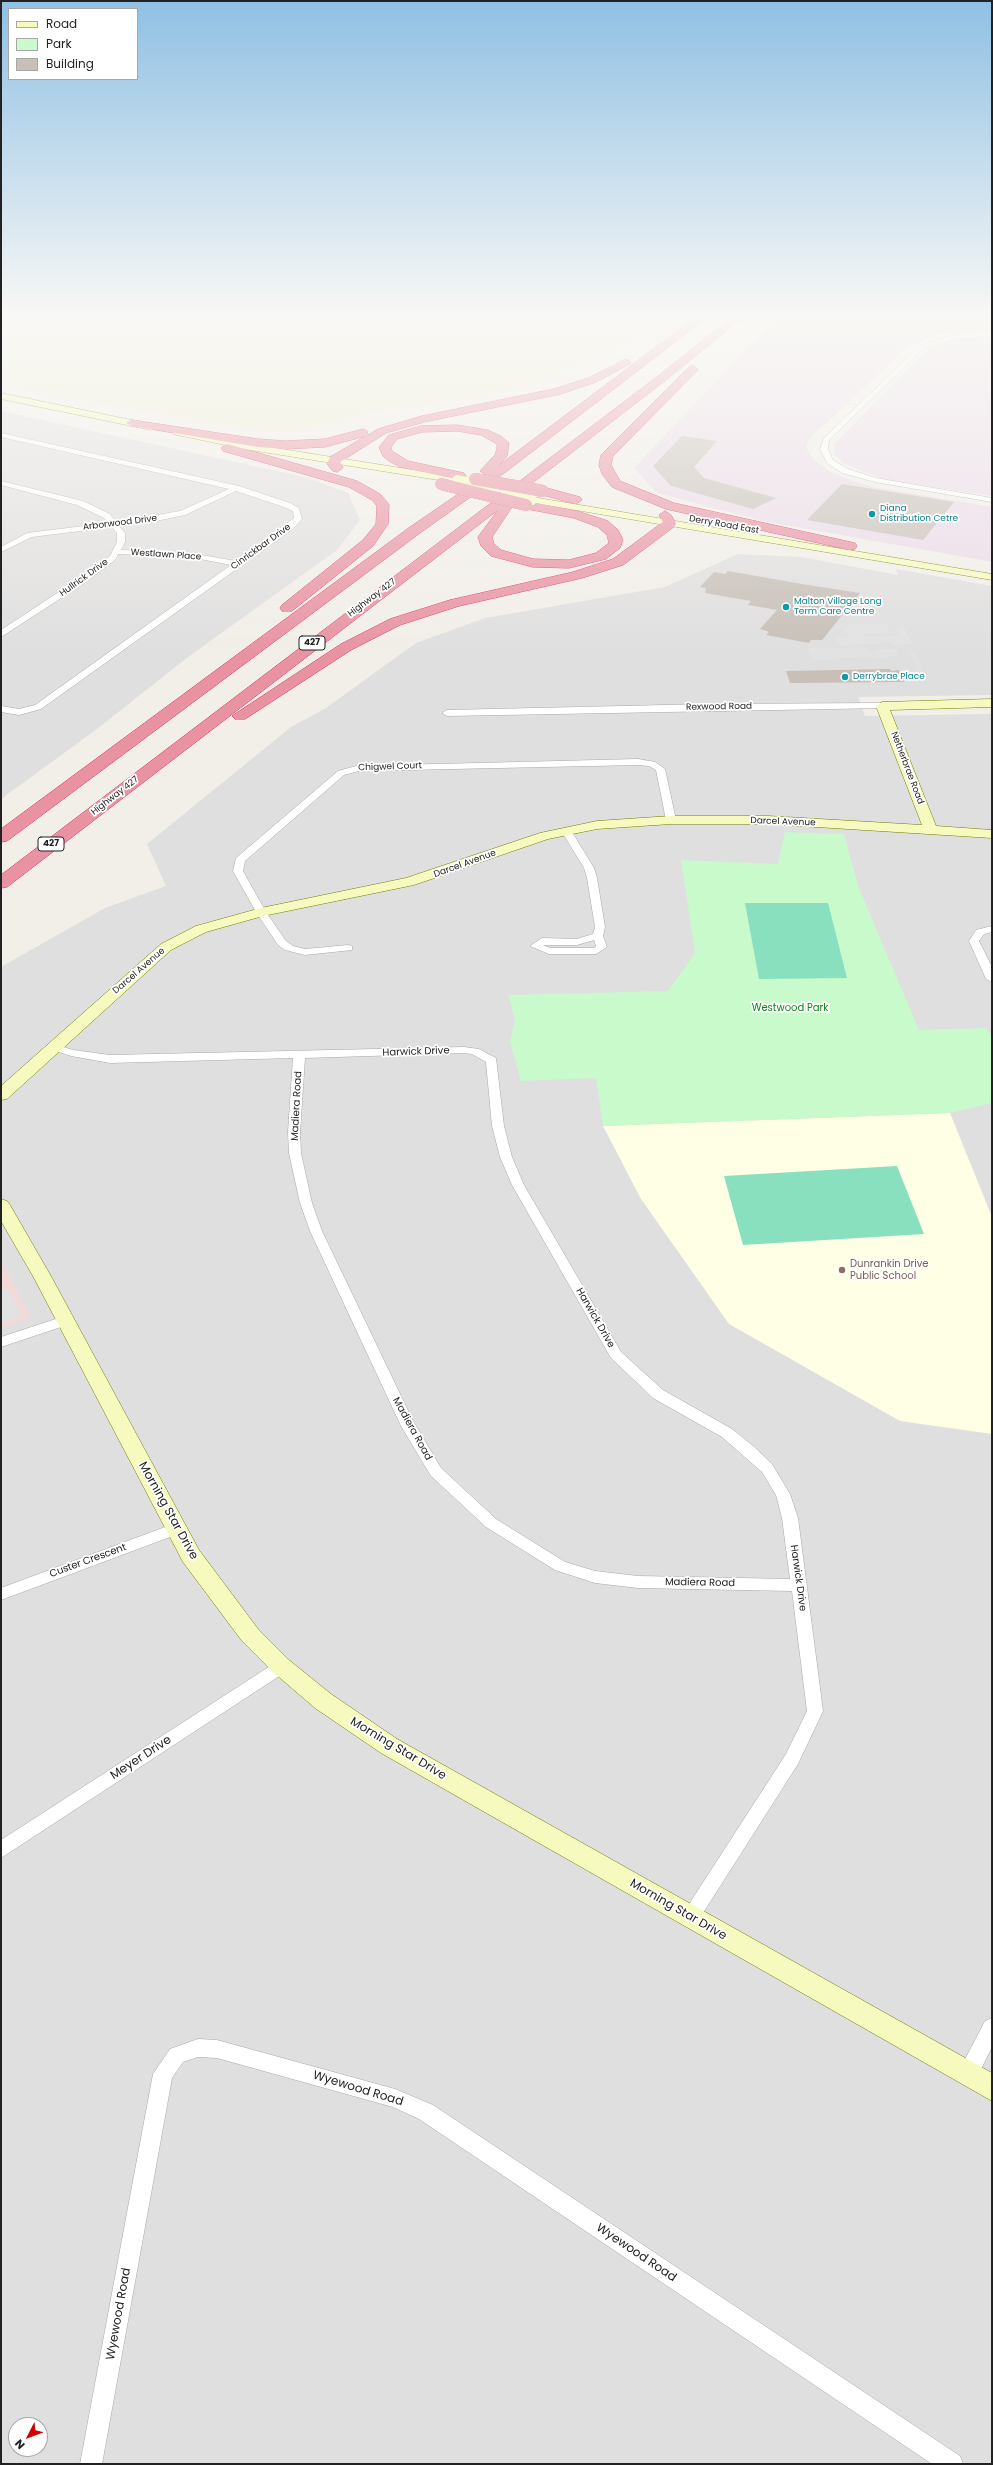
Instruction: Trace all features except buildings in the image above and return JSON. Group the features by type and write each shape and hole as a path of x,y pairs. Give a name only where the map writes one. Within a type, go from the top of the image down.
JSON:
{"highway":[{"path":"164,428 258,443 301,445 332,442 379,428"},
{"path":"335,464 376,433 392,428"},
{"path":"432,428 401,434 387,441 385,447 387,453 404,464 458,478 535,498 603,524 613,533 616,540 614,545 601,556 569,564 533,563 496,553 488,546 485,537 487,531 524,482"},
{"path":"433,428 472,429 498,439 503,443 501,456 458,496 455,503"},
{"path":"1,837 555,428"},
{"name":"Highway 427","path":"1,883 594,428"},
{"path":"632,428 607,455 605,465 608,474 627,490 670,506 850,546"},
{"path":"115,752 144,724 368,543 382,524 383,505 376,496 367,490 335,478 227,448"},
{"path":"441,484 535,498 576,500"},
{"path":"102,806 346,646 378,629 408,617 455,603 509,592 608,566 632,554 667,519"}],"main road":[{"path":"124,428 227,448 335,464 458,478"},
{"path":"157,428 441,484"},
{"name":"Derry Road East","path":"535,498 850,546 992,570"},
{"name":"Derry Road East","path":"576,500 667,519 992,577"},
{"name":"Rexwood Road","path":"882,706 992,703"},
{"name":"Netherbrae Road","path":"882,706 931,831"},
{"name":"Darcel Avenue","path":"1,1095 166,947 201,930 261,912 409,882 440,874 517,845 597,825 671,820 768,820 992,834"},
{"name":"Morning Star Drive","path":"1,1206 28,1251 176,1529 219,1596 250,1636 281,1666 350,1720 389,1746 992,2088"}],"street":[{"path":"837,428 826,439 824,449 830,461 845,471 875,480 992,500"},
{"name":"Cinrickbar Drive","path":"1,435 236,488 286,505 296,510 298,515 298,519 291,526 38,707 19,712 1,709"},
{"path":"1,483 80,503 108,516 116,524"},
{"name":"Arborwood Drive","path":"1,550 30,535 116,524 182,513 236,488"},
{"name":"Hullrick Drive","path":"1,634 83,580 117,552 122,542 122,533 116,524"},
{"name":"Westlawn Place","path":"117,552 190,555 237,564"},
{"name":"Rexwood Road","path":"447,713 694,707 882,706"},
{"name":"Chigwel Court","path":"348,948 305,952 289,948 282,943 261,912 238,871 240,860 337,776 352,769 638,762 652,764 660,769 671,820"},
{"path":"567,832 589,868 600,927 598,936 602,947 596,951 549,951 535,946 542,941 577,942 598,936"},
{"path":"992,929 980,932 974,940 992,979"},
{"name":"Harwick Drive","path":"54,1047 71,1052 110,1059 464,1050 479,1053 492,1060 498,1126 506,1157 518,1185 616,1355 658,1394 727,1433 747,1448 766,1468 783,1494 788,1512 800,1585 815,1711 792,1759 690,1918"},
{"name":"Madiera Road","path":"299,1055 294,1132 295,1153 306,1203 316,1231 406,1422 436,1472 491,1522 560,1566 594,1577 638,1582 800,1585"},
{"path":"1,1342 65,1321"},
{"name":"Custer Crescent","path":"1,1594 176,1529"},
{"name":"Meyer Drive","path":"1,1850 281,1666"},
{"path":"968,2074 992,2027"},
{"name":"Wyewood Road","path":"91,2464 163,2074 177,2055 198,2048 217,2049 395,2098 426,2112 952,2464"}],"shaded area":[{"path":"1,428 79,428 305,477 348,493 360,520 337,550 188,657 97,729 1,799"},
{"path":"242,428 314,428 307,430"},
{"path":"672,428 821,428 811,437 806,447 813,459 829,471 853,481 874,487 992,507 992,562 763,521 657,493 634,468"},
{"path":"850,428 992,428 992,496 883,479 845,464 835,455 833,445"},
{"path":"738,554 801,557 898,575 896,569 992,586 992,695 858,697 865,716 992,714 992,2464 1,2464 1,967 105,908 166,886 147,844 291,727 326,708 416,643 485,618 665,587"},
{"path":"885,623 891,633 863,634 864,637 900,636 896,628 904,627 913,644 894,645 888,642 882,642 882,644 838,645 835,638 849,637 844,628 849,627 848,624"},
{"path":"808,648 866,648 868,651 876,651 875,649 896,649 898,656 889,656 890,659 839,657 839,660 811,660"},
{"path":"910,652 916,652 926,678 919,678"},
{"name":"Dunrankin Drive Public School","path":"950,1113 992,1217 992,1434 900,1421 729,1324 641,1199 603,1126"},
{"path":"1,1261 31,1317 1,1328"},
{"path":"8,1289 22,1315 1,1323 1,1292"}],"green space":[{"name":"Westwood Park","path":"785,832 844,834 858,886 919,1030 986,1028 992,1036 992,1103 950,1113 603,1126 596,1078 521,1081 510,1042 515,1019 508,995 668,991 695,953 681,860 778,864"},
{"path":"745,903 828,903 847,978 759,979"},
{"path":"897,1166 924,1234 743,1245 724,1176"}],"place":[{"name":"Diana Distribution Cetre","path":"872,514"},
{"name":"Malton Village Long Term Care Centre","path":"786,607"},
{"name":"Derrybrae Place","path":"845,677"},
{"name":"Dunrankin Drive Public School","path":"842,1270"}]}
